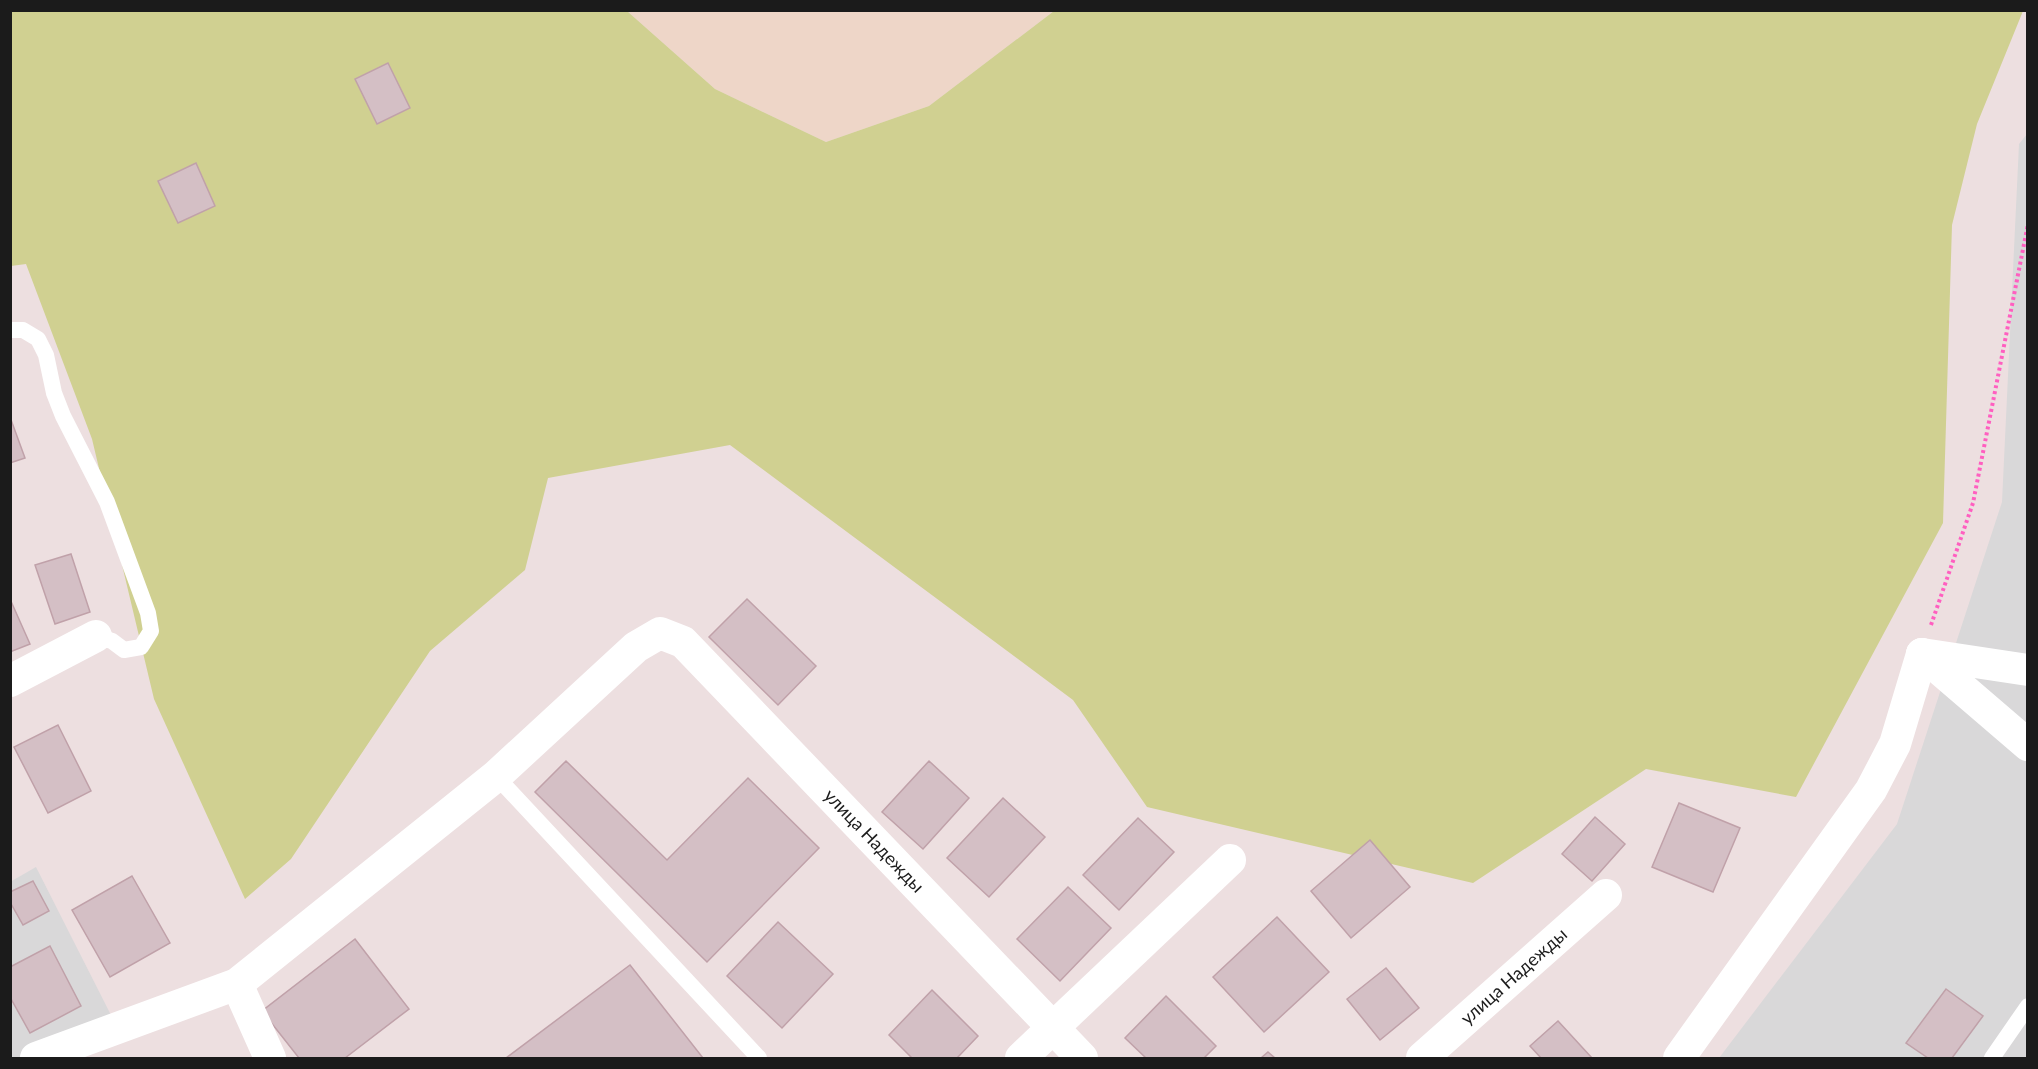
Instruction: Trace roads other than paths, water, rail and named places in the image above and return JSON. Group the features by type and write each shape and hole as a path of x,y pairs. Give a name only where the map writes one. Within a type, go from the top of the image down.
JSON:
{"street":[{"name":"улица Надежды","path":"496,776 636,647 660,633 683,642 1054,1027 1082,1059"},
{"path":"10,681 96,636"},
{"path":"1922,654 2028,670"},
{"path":"1922,654 2028,746"},
{"path":"1678,1059 1871,790 1895,744 1922,654"},
{"path":"36,1059 237,984 496,776"},
{"path":"1021,1059 1230,860"},
{"name":"улица Надежды","path":"1422,1059 1606,895"},
{"path":"237,984 270,1059"}],"lane":[{"path":"10,330 23,330 38,339 46,355 54,393 63,416 107,502 148,614 151,631 141,647 124,650 112,641 96,636"},
{"path":"496,776 759,1059"},
{"path":"1992,1059 2028,1006"}]}
